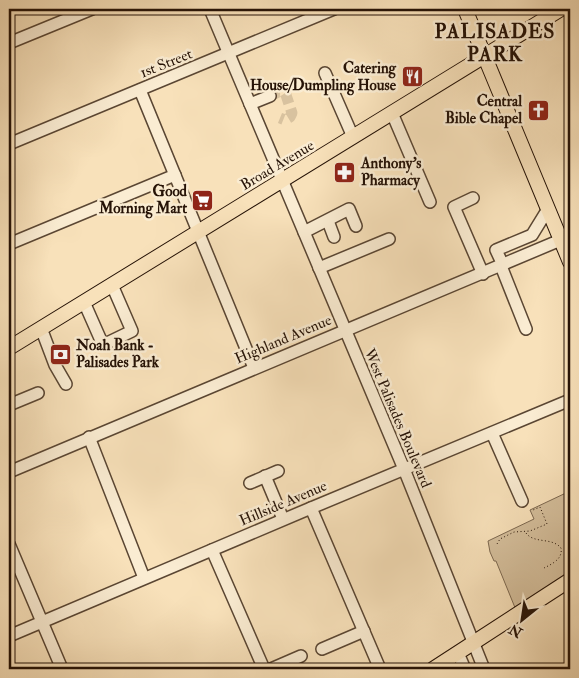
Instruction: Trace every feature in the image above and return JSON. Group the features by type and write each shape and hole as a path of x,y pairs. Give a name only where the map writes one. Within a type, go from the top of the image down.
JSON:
{"main road":[{"path":"465,9 548,209 566,238 570,262"},
{"name":"Broad Avenue","path":"9,348 562,9"},
{"path":"432,669 570,580"}],"street":[{"path":"9,43 92,9"},
{"name":"West Palisades Boulevard","path":"210,9 404,469 484,669"},
{"name":"1st Street","path":"9,144 334,9"},
{"path":"325,72 353,137"},
{"path":"140,90 254,368"},
{"path":"250,104 270,96"},
{"path":"392,113 430,202"},
{"path":"9,244 175,175"},
{"path":"473,198 454,207 483,274"},
{"path":"304,232 328,221 334,215 348,208 356,226"},
{"path":"526,329 496,250 532,235 548,209"},
{"path":"328,221 334,237"},
{"name":"Highland Avenue","path":"9,472 566,238"},
{"path":"319,268 390,239"},
{"path":"84,302 103,345 132,331 112,285"},
{"path":"41,328 55,365 66,384"},
{"path":"9,404 38,392"},
{"name":"Hillside Avenue","path":"9,636 283,519 570,400"},
{"path":"492,432 522,501"},
{"path":"90,437 144,578"},
{"path":"250,483 278,471"},
{"path":"265,476 283,519"},
{"path":"311,508 380,669"},
{"path":"9,544 62,669"},
{"path":"212,550 264,669"},
{"path":"322,650 364,631"},
{"path":"458,653 464,667 459,669"},
{"path":"271,669 302,656"}],"path":[{"path":"497,544 500,540 514,532 526,532 547,524 540,507 533,510"},
{"path":"526,532 530,537 554,542 561,548 562,554 560,557 544,568"}],"shaded area":[{"path":"568,492 570,497 570,580 518,615 496,561 494,561 490,552 488,541 534,519 530,510"}],"tunnel":[{"path":"270,96 278,92 284,92 286,95 292,113 285,120 280,118"}],"place":[{"name":"Catering House/Dumpling House","path":"412,77"},
{"name":"Central Bible Chapel","path":"538,110"},
{"name":"Anthony's Pharmacy","path":"345,172"},
{"name":"Good Morning Mart","path":"203,200"},
{"name":"Noah Bank - Palisades Park","path":"60,354"}],"district":[{"name":"PALISADES PARK","path":"495,42"}]}
